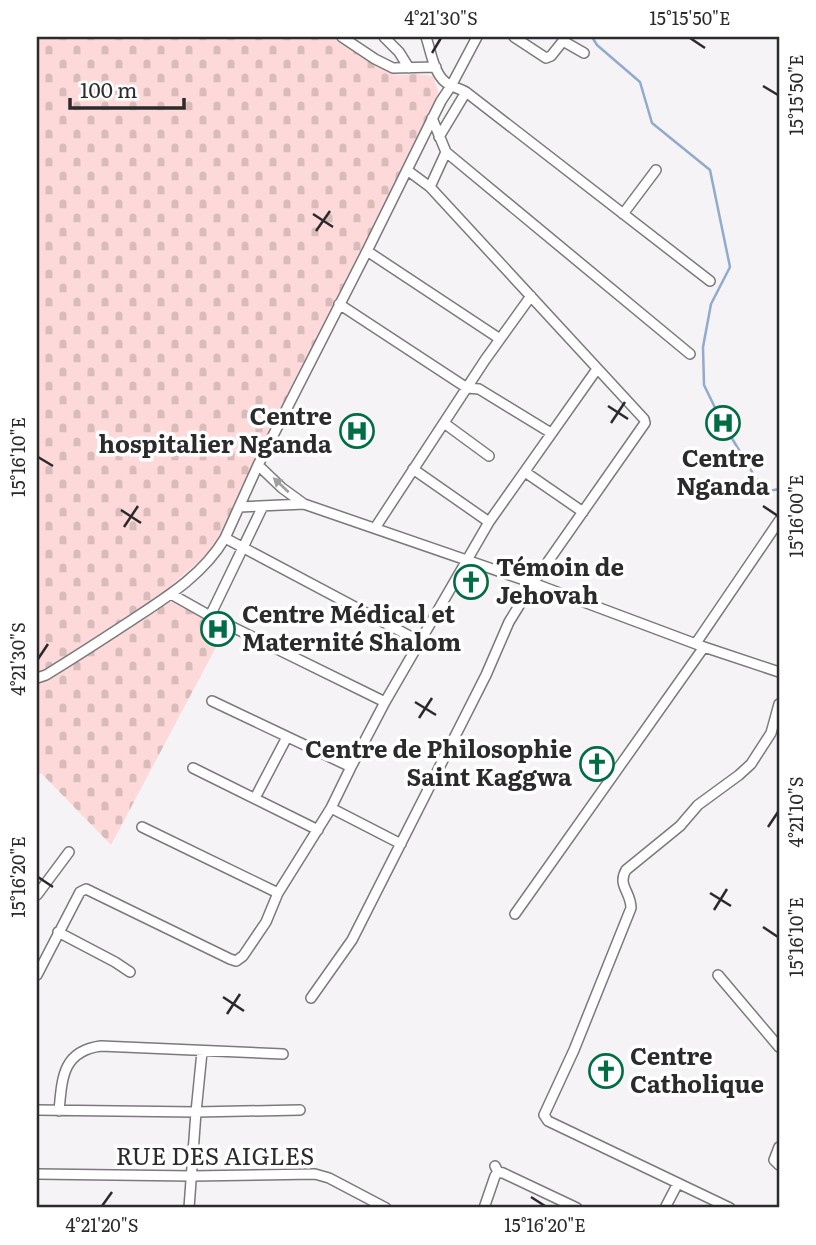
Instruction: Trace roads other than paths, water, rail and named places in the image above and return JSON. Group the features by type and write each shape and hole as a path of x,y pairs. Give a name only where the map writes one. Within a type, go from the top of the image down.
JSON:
{"street":[{"path":"342,37 388,66 436,67"},
{"path":"384,37 399,52 409,68"},
{"path":"426,37 441,78 466,92 709,281"},
{"path":"514,37 546,58 551,56 563,41 583,53"},
{"path":"37,678 46,676 172,594 218,550 258,465 473,39"},
{"path":"439,137 466,92"},
{"path":"432,118 446,152 690,354"},
{"path":"430,187 446,152"},
{"path":"311,998 352,940 486,675 506,627 645,423 430,187 407,170"},
{"path":"623,214 656,170"},
{"path":"367,251 500,339"},
{"path":"375,528 531,296"},
{"path":"340,304 467,388 479,390 551,433"},
{"path":"37,975 80,892 86,888 236,961 243,956 266,922 278,893 331,808 385,702 489,522 597,369"},
{"path":"444,423 489,456"},
{"path":"258,465 304,504 534,583 779,672"},
{"path":"413,468 489,522"},
{"path":"525,472 583,512"},
{"path":"240,507 304,504"},
{"path":"210,616 263,506"},
{"path":"515,914 700,645 779,521"},
{"path":"225,538 419,641"},
{"path":"172,594 210,616 385,702"},
{"path":"212,701 351,767"},
{"path":"730,1208 548,1121 545,1118 545,1110 574,1050 631,908 632,903 622,880 623,875 680,825 698,805 751,764 771,733 779,704"},
{"path":"254,798 287,737"},
{"path":"193,768 318,830"},
{"path":"331,808 401,844"},
{"path":"142,827 278,893"},
{"path":"37,895 69,852"},
{"path":"58,932 130,972"},
{"path":"718,975 779,1047"},
{"path":"59,1111 64,1071 71,1060 88,1048 101,1046 283,1054"},
{"path":"190,1208 202,1052"},
{"path":"37,1110 300,1110"},
{"path":"779,1147 774,1160 779,1165"},
{"path":"484,1208 497,1169 577,1208"},
{"name":"RUE DES AIGLES","path":"37,1174 192,1177 315,1174 329,1178 386,1208"},
{"path":"666,1208 678,1183"}],"waterway":[{"path":"592,37 597,45 640,82 652,123 710,170 730,267 711,304 703,347 704,385 721,420 764,492 779,489"}],"place":[{"name":"Centre Nganda","path":"723,423"},
{"name":"Centre hospitalier Nganda","path":"357,431"},
{"name":"Témoin de Jehovah","path":"471,582"},
{"name":"Centre Médical et Maternité Shalom","path":"218,629"},
{"name":"Centre de Philosophie Saint Kaggwa","path":"597,764"},
{"name":"Centre Catholique","path":"606,1071"}]}
